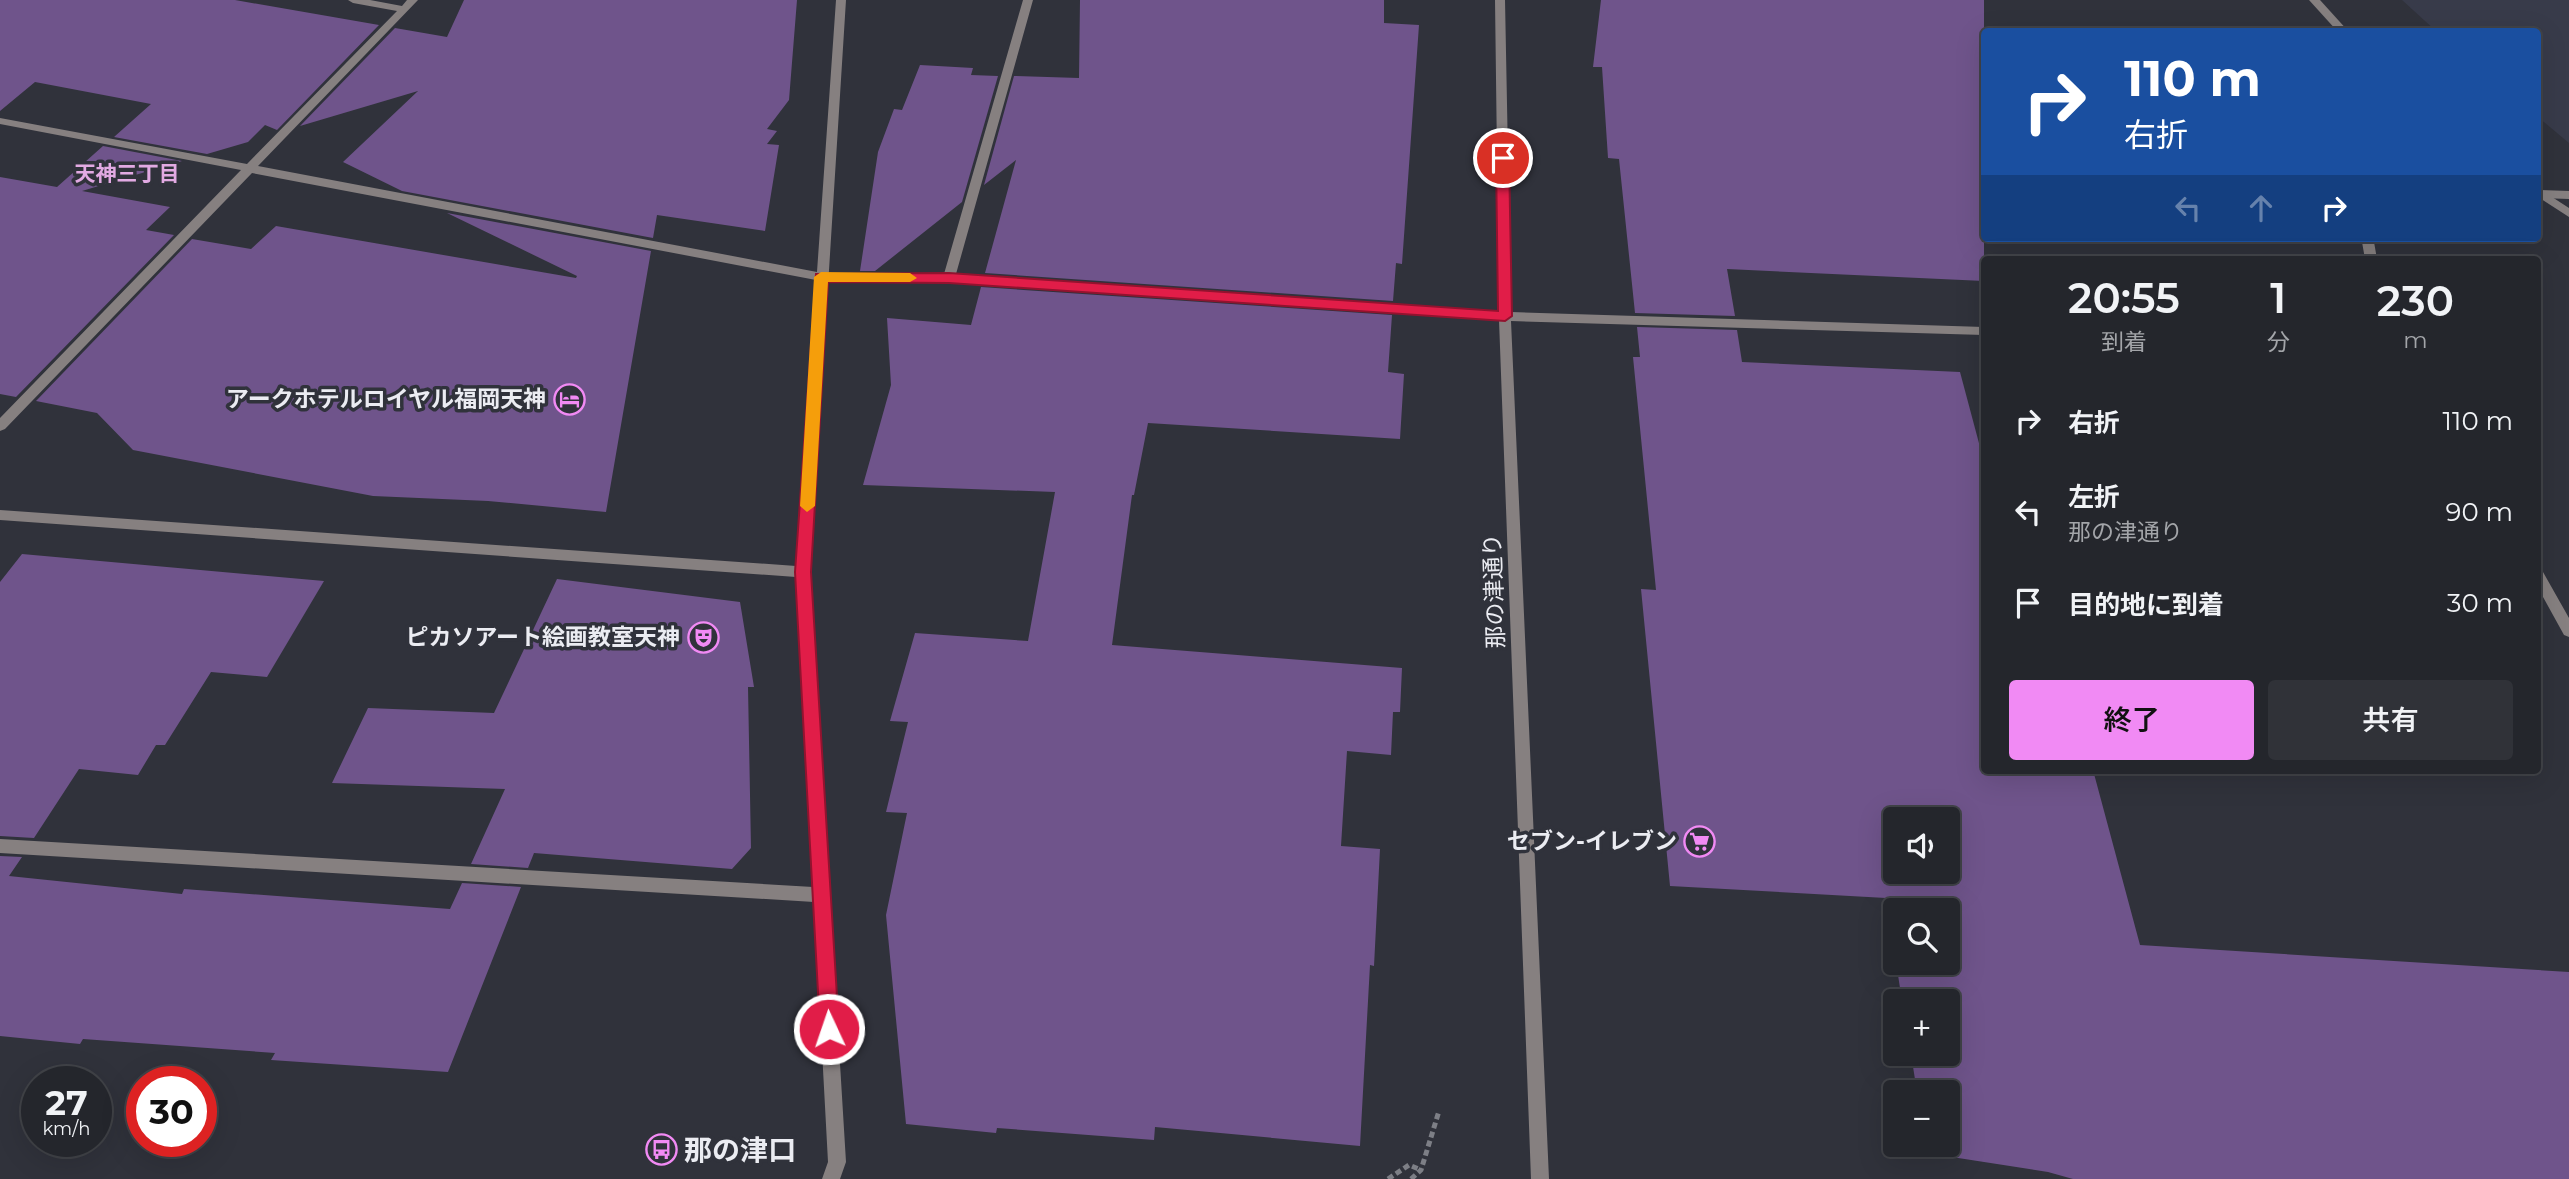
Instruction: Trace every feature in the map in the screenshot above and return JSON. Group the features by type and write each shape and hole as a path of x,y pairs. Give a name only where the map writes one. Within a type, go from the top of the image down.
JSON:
{"street":[{"path":"353,0 404,9"},
{"path":"0,426 413,0"},
{"path":"831,1179 837,1163 803,572 841,0"},
{"path":"949,278 1028,0"},
{"name":"那の津通り","path":"1500,0 1505,316 1540,1179"},
{"path":"2314,0 2340,28"},
{"path":"0,121 821,277 949,278 1505,316 1981,331"},
{"path":"2541,193 2569,195"},
{"path":"2541,195 2569,214"},
{"path":"0,515 803,572"},
{"path":"2541,581 2569,631"},
{"path":"0,846 822,895"}],"path":[{"path":"1411,1179 1421,1170 1439,1111"},
{"path":"1388,1179 1409,1165 1421,1170"}],"shaded area":[{"path":"2402,0 2569,0 2569,143 2541,120 2541,28 2433,28"}],"building":[{"path":"0,0 235,0 379,25 277,130 265,125 248,142 207,154 114,137 151,104 35,82 0,111"},
{"path":"464,0 797,0 789,100 767,129 777,131 767,144 779,145 765,231 657,215 653,238 402,191 343,162 418,91 300,126 395,28 447,37"},
{"path":"1080,0 1384,0 1384,23 1419,25 1402,264 1396,263 1393,301 985,273 1016,160 984,185 1014,76 1079,78"},
{"path":"1601,0 1984,0 1984,28 1981,28 1981,242 1984,242 1984,256 1981,256 1981,281 1727,269 1735,316 1635,313 1619,159 1608,158 1602,67 1593,67"},
{"path":"920,65 973,68 971,75 998,76 962,202 875,271 860,271 878,152 894,109 902,110"},
{"path":"103,146 182,161 82,191 170,207 146,230 174,235 16,397 0,394 0,177 57,187"},
{"path":"447,213 651,251 606,512 488,501 373,496 133,450 97,413 36,401 192,239 251,249 276,226 576,278 577,276"},
{"path":"981,287 1392,315 1388,372 1404,374 1400,439 1148,423 1132,495 1112,645 1402,668 1400,712 1393,712 1391,755 1347,751 1341,846 1380,849 1374,966 1370,965 1360,1146 1155,1127 1154,1140 997,1128 996,1133 906,1124 886,915 907,813 886,812 908,722 890,721 915,633 1028,641 1055,492 863,485 891,385 887,318 971,325"},
{"path":"1637,327 1737,330 1742,362 1960,372 1981,451 1981,774 2094,774 2140,945 2569,972 2569,1179 2073,1179 2048,1172 1952,1157 1960,1157 1960,1080 1915,1080 1913,1066 1960,1066 1960,989 1900,989 1898,975 1960,975 1960,898 1886,898 1670,886 1641,589 1656,590 1633,357 1640,357"},
{"path":"22,554 324,581 267,677 211,672 165,745 156,745 138,775 79,769 34,838 0,836 0,582"},
{"path":"557,579 740,602 754,687 748,687 751,848 732,869 534,853 528,868 471,864 505,789 332,783 368,708 494,713"},
{"path":"0,856 22,857 9,876 182,894 184,889 450,909 462,883 521,887 448,1072 271,1060 275,1053 83,1039 80,1044 0,1036"}],"slow traffic":[{"path":"807,506 821,277 910,278"}],"place":[{"name":"アークホテルロイヤル福岡天神","path":"569,399"},
{"name":"ピカソアート絵画教室天神","path":"703,637"},
{"name":"セブン-イレブン","path":"1700,841"},
{"name":"那の津口","path":"661,1150"}],"district":[{"name":"天神三丁目","path":"127,174"}],"route":[{"path":"829,1029 803,572 821,277 949,278 1505,316 1503,158"}]}
